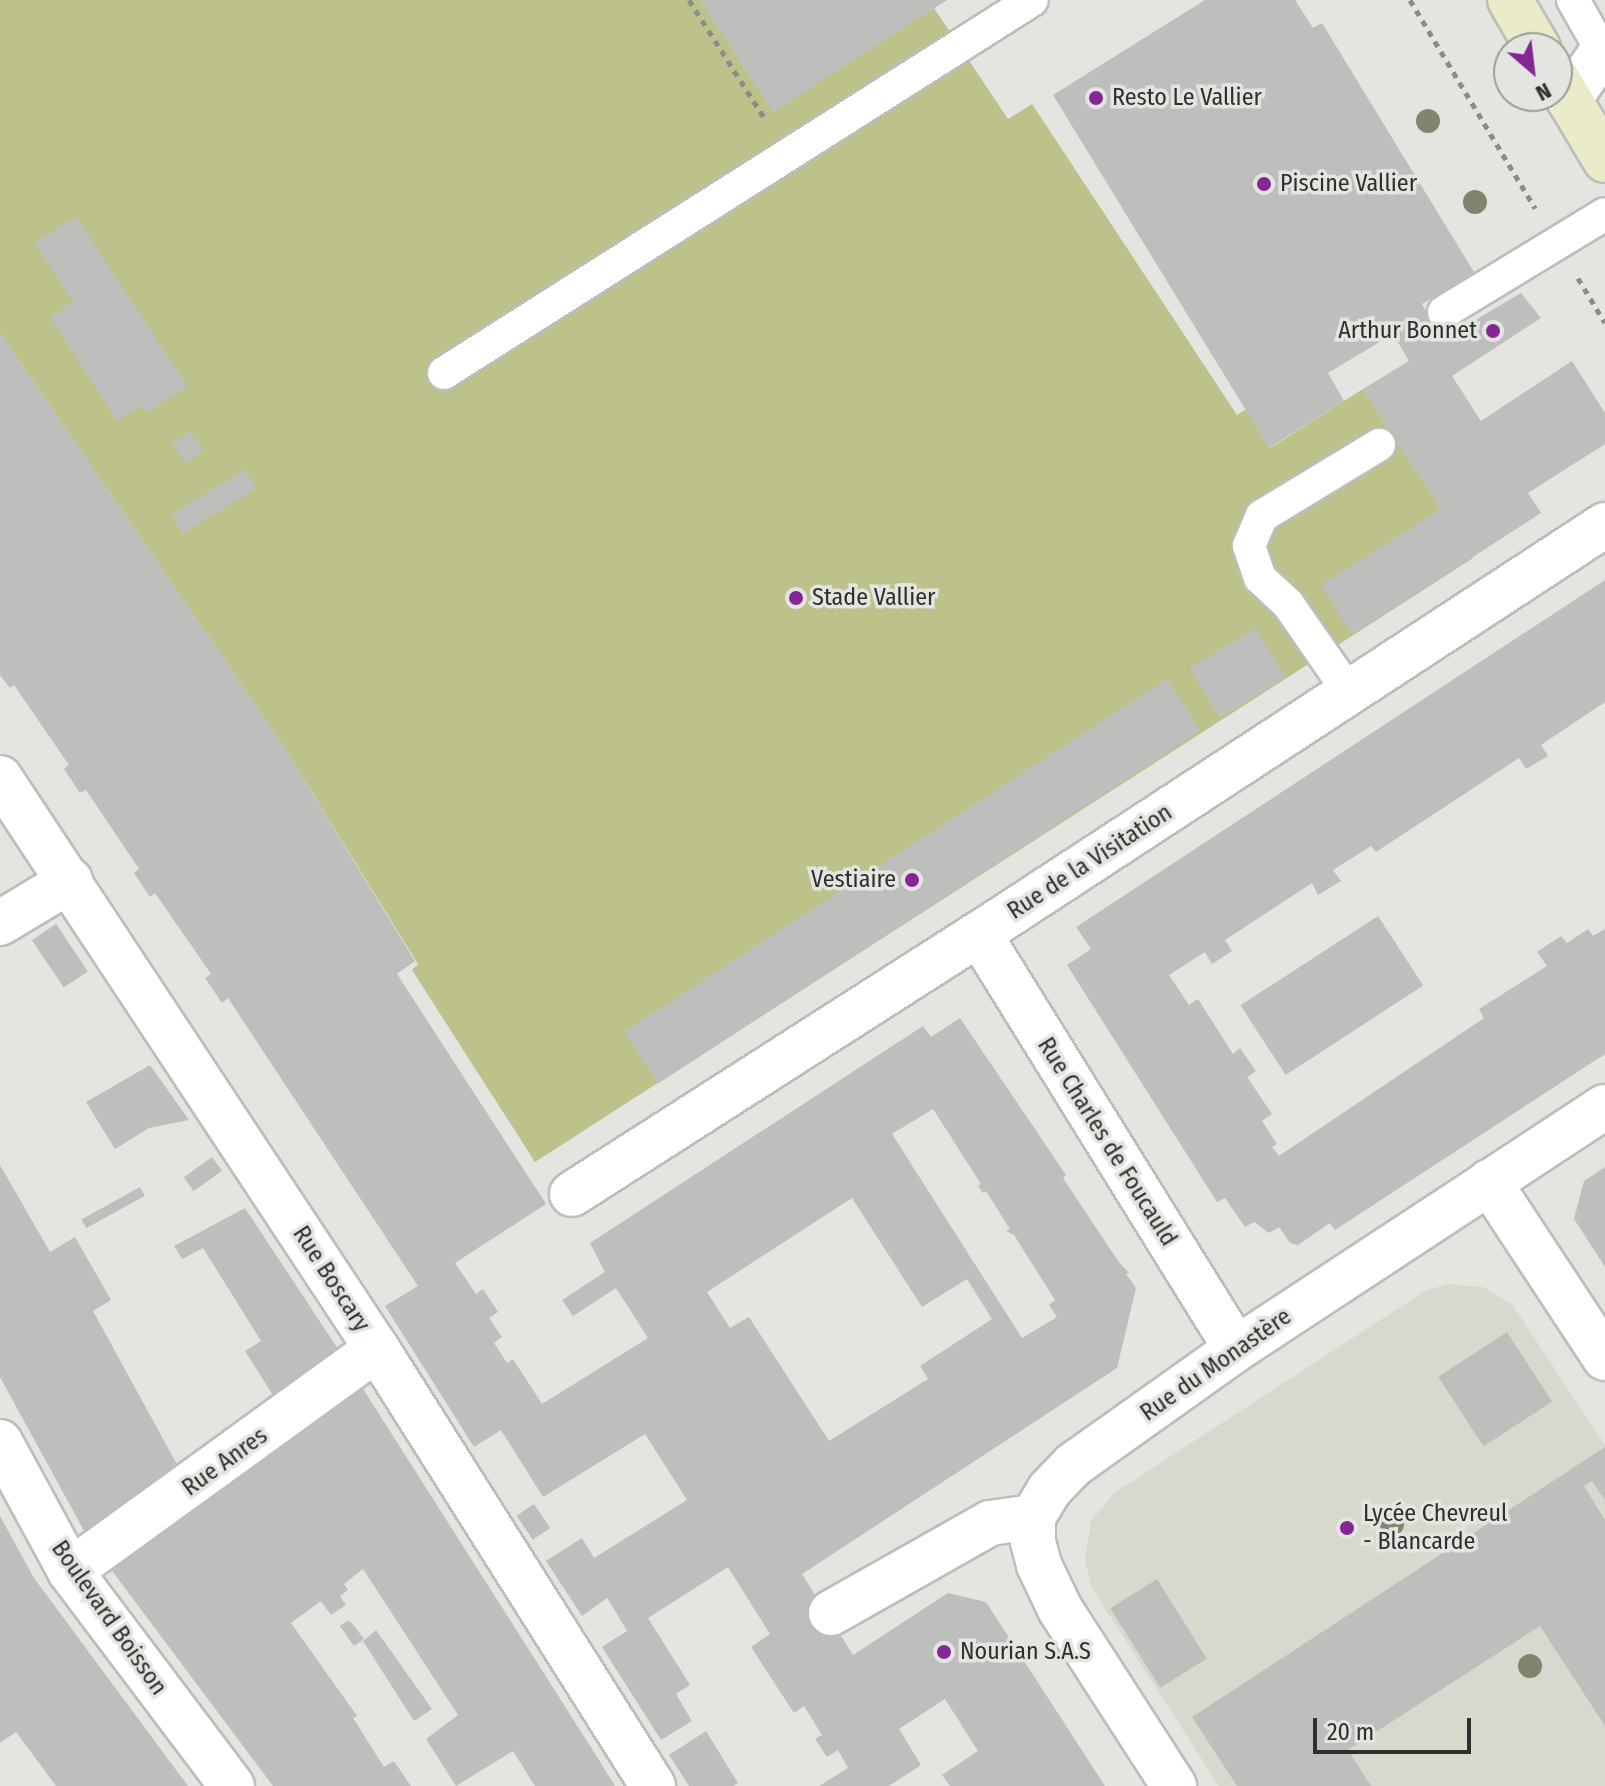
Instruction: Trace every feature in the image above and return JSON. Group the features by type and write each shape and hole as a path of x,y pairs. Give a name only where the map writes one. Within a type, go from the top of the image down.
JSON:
{"main road":[{"path":"1510,0 1529,32"},
{"path":"1573,106 1605,160"}],"street":[{"path":"1573,80 1604,52"},
{"name":"Rue de la Visitation","path":"572,1194 979,934 1605,525"},
{"name":"Rue Boscary","path":"0,778 377,1349 653,1786"},
{"path":"0,923 70,881"},
{"name":"Rue Charles de Foucauld","path":"979,934 1236,1349"},
{"name":"Rue du Monastère","path":"1033,1517 1049,1490 1073,1465 1236,1349 1605,1107"},
{"path":"1489,1182 1605,1358"},
{"name":"Rue Anres","path":"70,1571 377,1349"},
{"name":"Boulevard Boisson","path":"0,1442 70,1571 232,1786"},
{"path":"831,1613 990,1523 1033,1517 1033,1542 1039,1565 1060,1609 1174,1786"}],"lane":[{"path":"444,373 1032,0"},
{"path":"1573,0 1604,52"},
{"path":"1444,312 1605,214"},
{"path":"1349,692 1288,604 1260,578 1249,546 1262,516 1379,445"}],"path":[{"path":"689,0 788,153"},
{"path":"1410,0 1605,323"}],"shaded area":[{"name":"Lycée Chevreul - Blancarde","path":"1447,1284 1483,1287 1512,1304 1605,1445 1605,1786 1219,1786 1092,1588 1085,1561 1091,1521 1114,1493 1425,1291"}],"green space":[{"name":"Stade Vallier","path":"0,0 701,0 773,111 934,8 1008,119 1032,104 1237,415 1246,409 1270,448 1363,389 1473,558 535,1162 412,970 418,964 282,744 0,333"}],"building":[{"path":"701,0 947,0 773,112"},
{"name":"Piscine Vallier","path":"1205,0 1295,0 1313,28 1322,23 1474,272 1422,304 1443,339 1521,293 1541,318 1452,376 1481,421 1572,361 1605,413 1605,444 1528,493 1541,513 1352,635 1321,585 1441,509 1363,389 1409,361 1393,334 1328,373 1344,401 1269,448 1053,95"},
{"path":"76,216 187,386 147,413 142,405 117,421 50,317 73,302 35,243"},
{"path":"0,333 282,744 415,961 397,974 546,1204 455,1263 476,1294 483,1289 498,1312 489,1318 502,1337 494,1343 507,1363 513,1359 542,1404 648,1338 616,1288 573,1316 562,1300 605,1272 590,1243 923,1026 931,1037 960,1018 1066,1175 1063,1178 1129,1273 1126,1274 1136,1288 1117,1368 802,1574 853,1655 948,1593 986,1602 1105,1786 950,1786 942,1775 978,1751 945,1699 899,1729 921,1765 889,1786 819,1786 848,1768 838,1750 827,1757 815,1739 822,1735 804,1706 794,1713 751,1647 770,1634 728,1567 648,1618 690,1685 676,1694 692,1721 661,1740 602,1647 627,1631 610,1602 607,1598 582,1616 546,1561 582,1538 594,1558 687,1500 645,1434 543,1497 501,1430 474,1447 385,1306 418,1286 228,998 222,1003 205,978 211,974 155,893 150,897 134,873 139,869 86,790 80,793 64,769 69,765 14,685 10,688 0,675","holes":["933,1109 981,1184 978,1186 983,1193 986,1191 1010,1229 1006,1231 1014,1235 1055,1300 1049,1305 1057,1317 1022,1338 892,1134","852,1198 922,1307 967,1279 992,1319 920,1366 928,1379 829,1441 749,1317 730,1328 707,1292"]},
{"path":"190,431 204,451 186,463 172,444"},
{"path":"245,469 257,488 183,534 171,515"},
{"path":"1605,580 1605,702 1541,745 1548,756 1526,769 1519,758 1376,852 1371,846 1333,870 1341,881 1318,895 1312,883 1225,940 1232,951 1212,964 1205,952 1169,975 1189,1005 1198,999 1233,1054 1240,1048 1256,1071 1247,1077 1272,1114 1262,1121 1277,1144 1272,1147 1279,1156 1484,1018 1479,1009 1547,966 1537,952 1561,936 1567,943 1588,929 1593,936 1605,929 1605,1054 1335,1230 1330,1223 1298,1245 1290,1243 1279,1227 1269,1233 1254,1222 1245,1227 1225,1198 1217,1202 1067,965 1091,949 1076,927"},
{"path":"1255,628 1286,677 1220,718 1190,669"},
{"name":"Vestiaire","path":"1167,679 1201,731 658,1083 624,1031"},
{"path":"1378,916 1423,986 1286,1075 1240,1005"},
{"path":"56,924 88,971 64,987 32,940"},
{"path":"150,1065 189,1120 149,1128 115,1149 86,1102"},
{"path":"212,1157 222,1171 194,1191 184,1178"},
{"path":"0,1165 50,1252 75,1237 111,1300 93,1311 180,1470 88,1538 0,1377"},
{"path":"1605,1167 1605,1267 1574,1219 1584,1181"},
{"path":"140,1187 145,1196 86,1228 81,1219"},
{"path":"245,1208 342,1355 276,1400 245,1351 261,1341 203,1248 182,1259 174,1246"},
{"path":"1507,1332 1552,1402 1483,1446 1438,1377"},
{"path":"360,1384 615,1786 535,1786 513,1751 456,1786 426,1739 458,1715 363,1569 344,1584 348,1590 340,1596 346,1605 331,1615 321,1601 291,1623 357,1716 353,1718 384,1767 394,1761 411,1786 273,1786 107,1564"},
{"path":"1605,1447 1605,1500 1592,1481 1584,1486 1605,1520 1605,1726 1540,1626 1348,1750 1371,1786 1237,1786 1192,1717"},
{"path":"534,1504 550,1528 533,1540 517,1516"},
{"path":"0,1516 34,1578 188,1786 56,1786 16,1732 0,1743"},
{"path":"1157,1579 1207,1659 1160,1688 1110,1608"},
{"path":"347,1621 364,1639 354,1646 340,1626"},
{"path":"376,1630 432,1709 414,1721 363,1641"},
{"path":"706,1731 738,1783 733,1786 689,1786 669,1755"}],"place":[{"name":"Resto Le Vallier","path":"1096,98"},
{"name":"Piscine Vallier","path":"1264,184"},
{"name":"Arthur Bonnet","path":"1493,331"},
{"name":"Stade Vallier","path":"796,598"},
{"name":"Vestiaire","path":"912,880"},
{"name":"Lycée Chevreul - Blancarde","path":"1347,1528"},
{"name":"Nourian S.A.S","path":"944,1652"}]}
